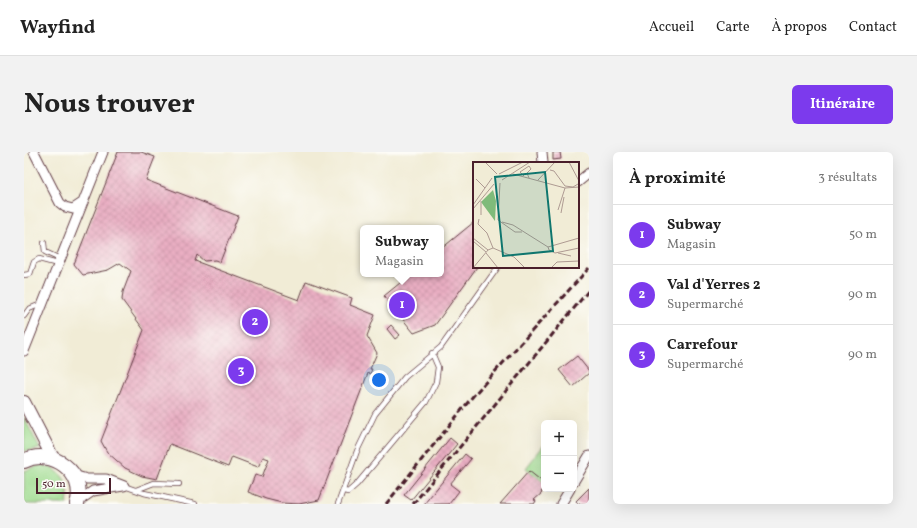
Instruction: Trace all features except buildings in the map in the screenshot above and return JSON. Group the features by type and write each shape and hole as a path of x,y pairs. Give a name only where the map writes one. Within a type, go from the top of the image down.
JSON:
{"main road":[{"path":"24,402 53,458"},
{"path":"24,461 41,456 53,458 68,468 73,475 78,492 77,503"}],"street":[{"path":"34,152 60,203 69,209 73,209 83,202"},
{"path":"24,351 103,152"},
{"path":"542,152 543,162"},
{"path":"579,181 589,173"},
{"path":"577,476 589,456"},
{"path":"73,475 87,479 106,479 124,486"},
{"path":"77,503 94,491 124,486"},
{"path":"561,504 568,492"}],"lane":[{"path":"44,243 45,252 59,262"},
{"path":"24,276 30,274 34,262 39,259 59,262"},
{"path":"338,504 344,491 362,436 375,414 405,377 441,346 497,268"},
{"path":"24,316 28,309 42,304"},
{"path":"344,491 348,492 357,484 426,402 436,382 438,367 432,353"},
{"path":"136,490 154,483 179,484"},
{"path":"124,486 195,504"}],"green space":[{"path":"24,417 40,449 24,451"},
{"path":"541,449 541,480 526,468"},
{"path":"40,465 54,469 63,478 68,489 67,504 24,504 24,471"}],"railway":[{"path":"386,504 473,396 589,268"},
{"path":"413,504 589,290"}],"place":[{"name":"Subway","path":"402,305"},
{"name":"Val d'Yerres 2","path":"255,322"},
{"name":"Carrefour","path":"241,371"}]}
